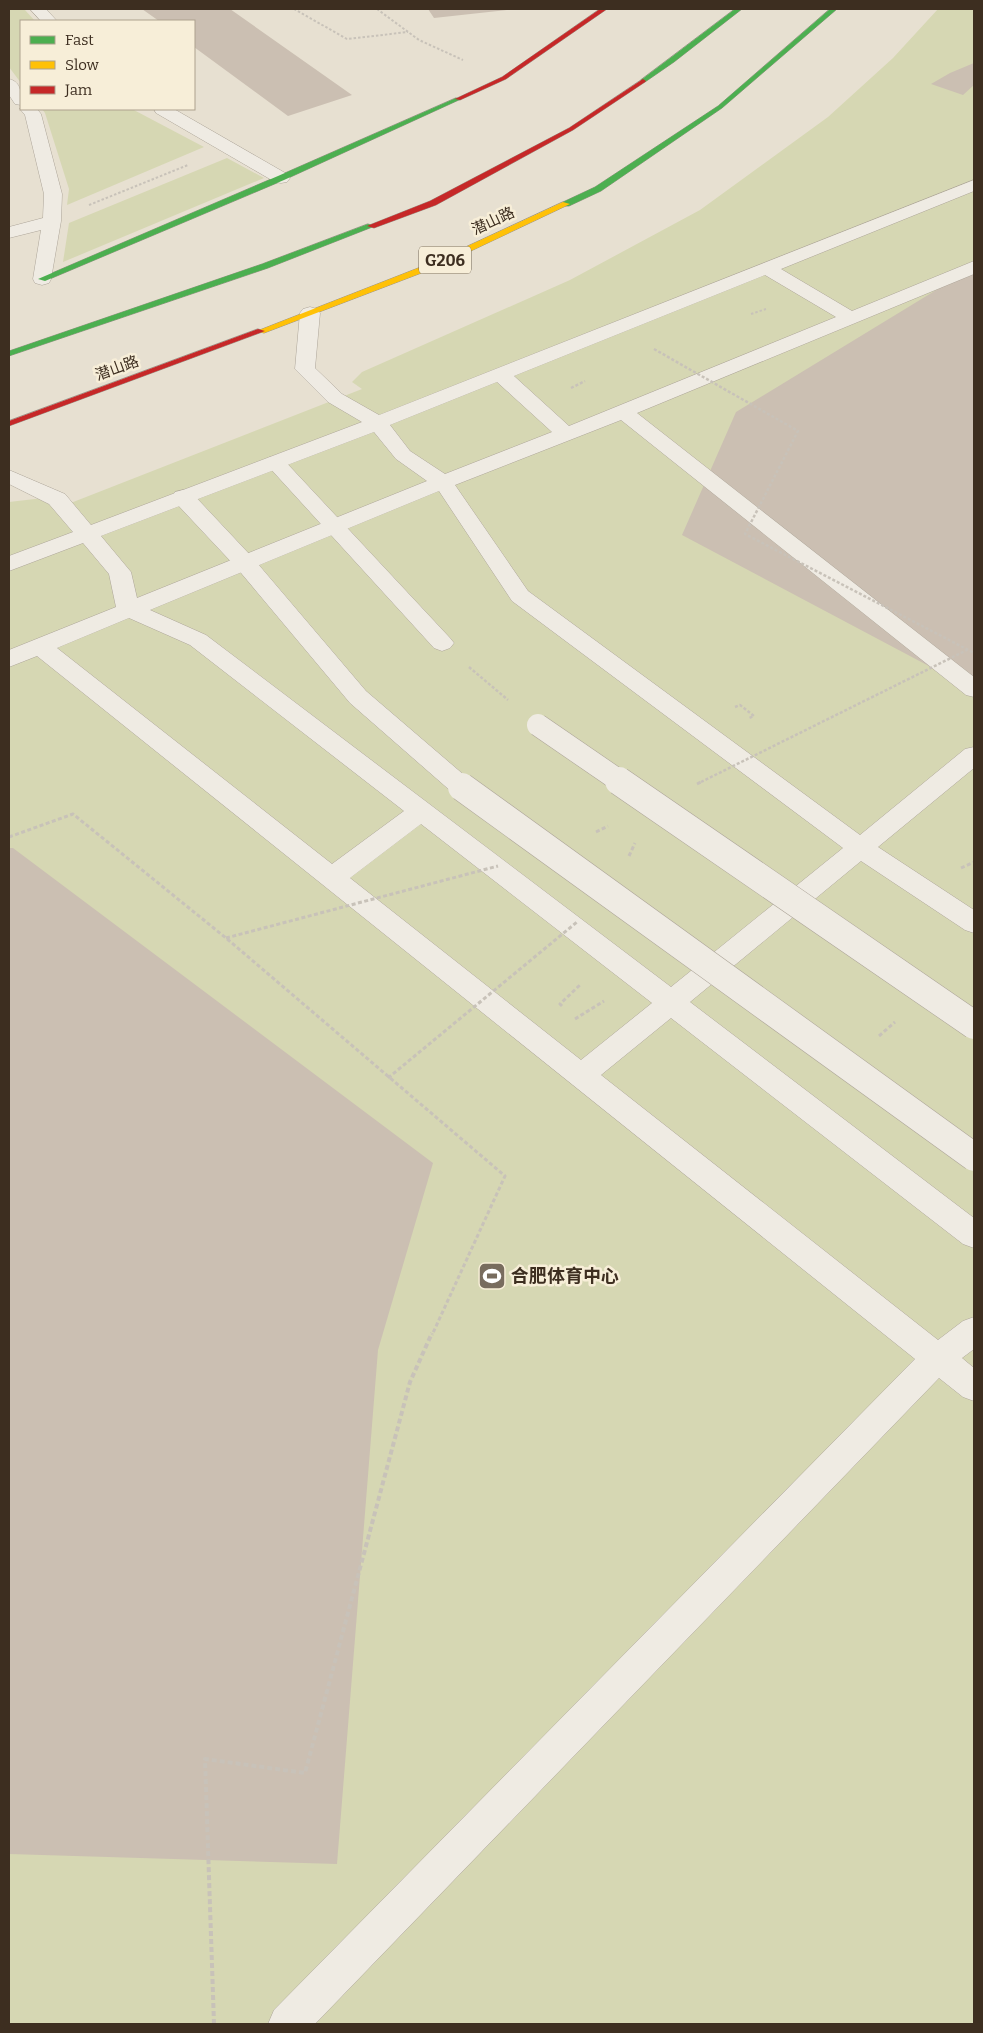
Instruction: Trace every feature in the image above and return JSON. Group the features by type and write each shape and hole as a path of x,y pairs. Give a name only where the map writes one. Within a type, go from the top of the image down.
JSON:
{"main road":[{"path":"42,279 281,178 504,78 604,9"},
{"path":"9,354 265,266 432,203 571,129 672,61 738,9"},
{"name":"潜山路","path":"9,424 310,313 434,265 598,189 720,107 834,9"}],"street":[{"path":"38,9 48,20"},
{"path":"9,84 20,99"},
{"path":"29,110 32,114 53,194 52,221 42,279"},
{"path":"164,110 281,178"},
{"path":"9,564 378,423 974,185"},
{"path":"9,233 52,221"},
{"path":"9,659 244,562 623,412 974,267"},
{"path":"767,268 851,318"},
{"path":"310,313 305,369 335,398 378,423 403,455 443,482 520,596 860,848 974,922"},
{"path":"500,374 566,434"},
{"path":"623,412 974,689"},
{"path":"275,462 442,644"},
{"path":"9,476 57,499 120,572 128,609"},
{"path":"183,497 244,562 358,697 462,787 974,1157"},
{"path":"128,609 198,640 670,1004 974,1235"},
{"path":"39,646 974,1387"},
{"path":"538,725 974,1025"},
{"path":"581,1076 974,755"},
{"path":"332,878 420,812"},
{"path":"288,2024 938,1358 974,1331"}],"path":[{"path":"294,9 347,39 408,32"},
{"path":"377,9 419,40 504,78"},
{"path":"52,221 229,148"},
{"path":"654,349 798,431 745,534 974,653"},
{"path":"442,644 538,725"},
{"path":"226,938 551,852 654,805 967,650"},
{"path":"388,1078 610,894 654,805"},
{"path":"9,837 73,814 226,938 505,1176 410,1382 305,1773 205,1759 214,2024"}],"green space":[{"name":"合肥体育中心","path":"938,9 974,9 974,2024 9,2024 9,502 52,497 63,506 362,389 352,382 362,372 570,280 700,210 828,117 893,58"},
{"path":"9,10 25,10 34,20 20,20 20,82 9,67"},
{"path":"43,110 134,110 204,147 67,205 69,189"},
{"path":"227,158 264,178 63,262 69,223"}],"building":[{"path":"142,9 230,9 352,95 288,116 195,48 195,20 158,20"},
{"path":"428,9 507,9 507,10 434,18"},
{"path":"974,63 974,85 963,95 931,84 950,73"},
{"path":"974,267 974,690 682,535 736,412"},
{"path":"9,848 13,848 433,1163 378,1350 337,1864 9,1854"}],"traffic: fast":[{"path":"643,81 739,9"},
{"path":"566,204 598,189 720,107 834,9"},
{"path":"42,279 281,178 458,99"},
{"path":"9,354 265,266 371,226"}],"traffic: slow":[{"path":"261,331 434,265 566,204"}],"traffic: jam":[{"path":"458,99 504,78 604,9"},
{"path":"371,226 433,203 571,129 643,81"},
{"path":"9,424 261,331"}],"place":[{"name":"合肥体育中心","path":"492,1276"}]}
